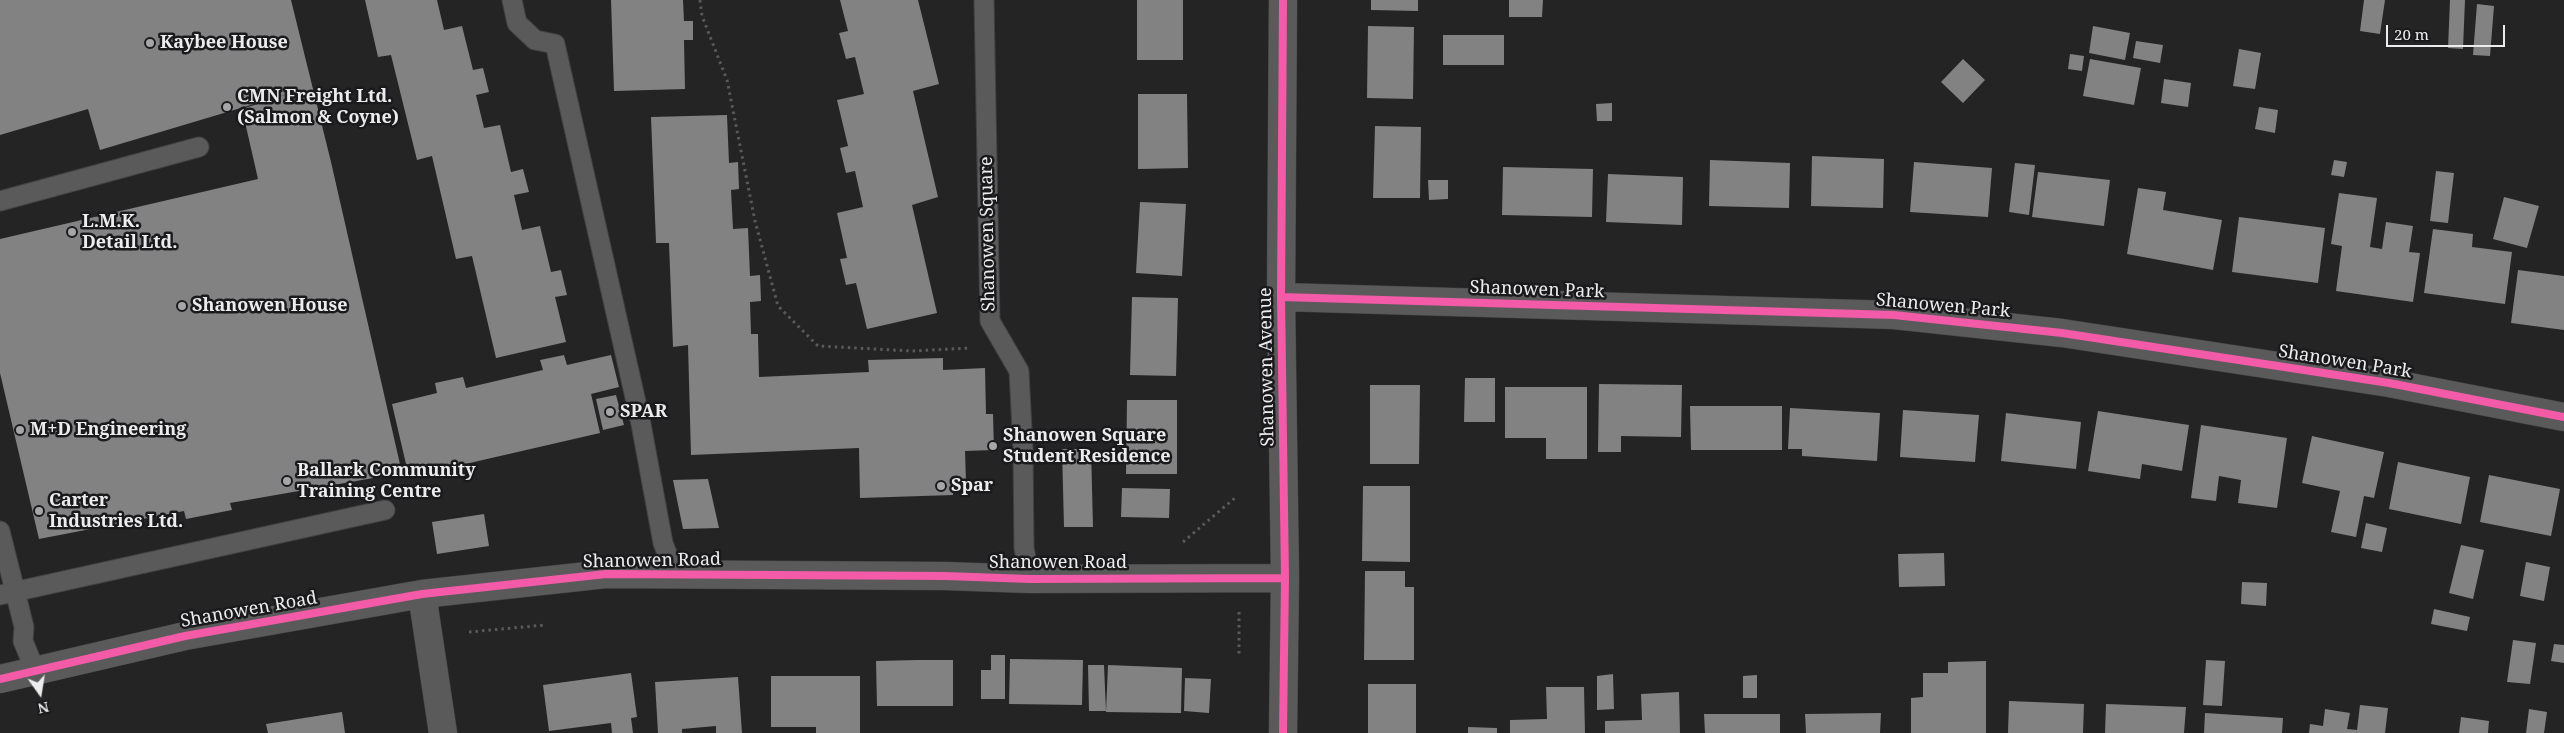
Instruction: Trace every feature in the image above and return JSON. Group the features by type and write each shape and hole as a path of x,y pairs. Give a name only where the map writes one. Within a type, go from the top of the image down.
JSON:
{"street":[{"name":"Shanowen Avenue","path":"1283,0 1281,297 1285,578 1284,733"},
{"name":"Shanowen Park","path":"1281,297 1894,315 2082,336 2389,383 2564,418"},
{"name":"Shanowen Road","path":"0,679 185,636 422,594 606,574 945,576 1030,579 1285,578"},
{"path":"422,594 443,733"}],"lane":[{"path":"512,0 517,23 535,40 555,44 641,424 664,543 675,574"},
{"name":"Shanowen Square","path":"984,0 990,321 1019,372 1023,449 1024,548 1030,579"},
{"path":"0,201 199,147"},
{"path":"8,592 385,510"},
{"path":"0,531 8,592 24,627 23,641 35,670"}],"path":[{"path":"700,0 702,16 727,80 755,221 778,306 818,346 912,351 1004,346"},
{"path":"1179,546 1236,497"},
{"path":"469,632 545,626"}],"building":[{"name":"Shanowen House","path":"0,0 291,0 331,162 402,473 230,503 232,510 186,519 184,511 39,539 0,373 0,239 258,179 242,109 291,93 100,150 88,109 0,135"},
{"path":"365,0 437,0 444,30 462,26 473,70 483,68 489,92 476,95 484,128 500,125 511,172 523,169 529,192 514,195 522,230 540,226 551,272 561,270 567,295 555,297 566,342 496,358 472,256 456,259 432,156 417,160 391,55 378,57"},
{"path":"611,0 683,0 684,21 693,21 693,40 684,40 685,89 614,91"},
{"path":"840,0 918,0 939,84 913,91 938,197 912,205 937,313 867,329 856,283 846,285 840,259 847,258 837,213 863,207 855,171 846,173 840,148 848,146 837,100 864,94 855,57 846,59 839,33 848,31"},
{"path":"1137,0 1183,0 1183,60 1137,60"},
{"path":"1371,0 1418,0 1418,11 1371,10"},
{"path":"1509,0 1543,0 1542,17 1509,17"},
{"path":"2364,0 2385,0 2380,34 2360,31"},
{"path":"2450,0 2465,0 2463,49 2448,48"},
{"path":"2477,4 2494,6 2490,56 2473,55"},
{"path":"1368,26 1414,27 1413,99 1367,98"},
{"path":"2093,26 2130,33 2125,60 2089,53"},
{"path":"1443,35 1504,35 1504,65 1443,65"},
{"path":"2136,41 2163,45 2160,63 2133,58"},
{"path":"2239,49 2261,53 2255,89 2233,86"},
{"path":"2070,54 2084,56 2082,71 2068,69"},
{"path":"1963,59 1985,80 1963,103 1941,82"},
{"path":"2090,59 2141,68 2134,105 2083,96"},
{"path":"2164,79 2191,83 2188,107 2161,103"},
{"path":"1138,94 1187,94 1188,168 1138,169"},
{"path":"1612,103 1612,121 1597,121 1596,104"},
{"path":"2259,107 2278,110 2275,133 2255,129"},
{"path":"727,115 729,163 738,162 739,189 731,190 733,229 748,228 750,276 760,275 761,301 750,302 751,334 758,334 759,377 869,372 868,360 943,358 943,370 985,368 986,414 993,414 994,450 965,451 966,482 953,483 953,495 860,498 859,448 691,455 688,345 673,347 669,243 656,243 651,117"},
{"path":"1375,126 1421,127 1420,198 1373,198"},
{"path":"1812,156 1884,159 1883,208 1811,206"},
{"path":"1710,160 1790,163 1789,208 1709,206"},
{"path":"2334,160 2347,162 2344,177 2331,175"},
{"path":"1914,162 1992,168 1988,217 1910,212"},
{"path":"2015,163 2035,165 2029,215 2009,212"},
{"path":"1503,167 1593,169 1592,217 1502,215"},
{"path":"2436,171 2454,173 2448,223 2430,221"},
{"path":"2038,172 2110,180 2104,226 2032,217"},
{"path":"1608,174 1683,177 1682,225 1606,222"},
{"path":"1428,180 1448,180 1448,199 1429,200"},
{"path":"2138,188 2166,192 2163,210 2222,220 2213,270 2127,254"},
{"path":"2339,193 2377,198 2370,247 2382,249 2386,222 2413,226 2409,252 2420,253 2413,302 2336,291 2342,246 2331,244"},
{"path":"2504,197 2539,206 2527,248 2493,239"},
{"path":"1140,202 1186,204 1182,276 1136,273"},
{"path":"2239,217 2325,228 2318,283 2232,272"},
{"path":"2433,229 2473,234 2472,247 2512,252 2505,304 2424,293"},
{"path":"2518,270 2564,276 2564,330 2511,323"},
{"path":"1132,297 1178,298 1176,376 1130,375"},
{"path":"564,355 567,365 611,355 619,387 591,394 600,433 409,477 392,404 437,393 435,383 463,377 466,388 543,370 540,360"},
{"path":"1465,378 1495,378 1495,422 1464,422"},
{"path":"1599,384 1682,385 1681,437 1621,436 1621,452 1598,452"},
{"path":"1370,385 1420,385 1419,464 1370,464"},
{"path":"1505,387 1587,387 1587,459 1546,459 1546,438 1505,438"},
{"name":"SPAR","path":"616,395 624,425 603,430 596,399"},
{"path":"1127,400 1177,400 1177,474 1126,474"},
{"path":"1690,406 1782,406 1782,450 1691,450"},
{"path":"1790,408 1880,413 1877,461 1802,456 1802,449 1788,449"},
{"path":"1903,410 1979,415 1975,462 1900,457"},
{"path":"2098,411 2189,425 2182,471 2142,464 2140,479 2088,471"},
{"path":"2006,413 2081,422 2076,469 2001,461"},
{"path":"2201,425 2287,438 2277,508 2238,503 2241,480 2219,476 2216,501 2191,498"},
{"path":"2312,436 2384,452 2374,498 2364,496 2356,537 2331,532 2340,491 2302,483"},
{"path":"1062,449 1091,449 1093,527 1064,527"},
{"path":"2398,462 2470,477 2461,524 2389,509"},
{"path":"2489,475 2560,489 2551,536 2480,522"},
{"path":"708,479 719,528 683,529 673,480"},
{"path":"1363,486 1410,486 1410,562 1362,561"},
{"path":"1122,488 1170,489 1169,518 1121,517"},
{"path":"484,514 489,546 437,554 432,522"},
{"path":"2366,523 2387,528 2382,552 2361,548"},
{"path":"2461,545 2484,550 2473,599 2449,593"},
{"path":"1944,553 1945,586 1899,587 1898,554"},
{"path":"2526,562 2550,567 2544,601 2520,596"},
{"path":"1365,571 1405,571 1405,587 1414,587 1414,660 1364,660"},
{"path":"2242,582 2267,583 2266,606 2241,604"},
{"path":"2434,609 2470,617 2467,631 2431,624"},
{"path":"2513,640 2536,643 2530,684 2507,682"},
{"path":"2554,644 2564,645 2564,663 2551,661"},
{"path":"991,655 1005,655 1005,699 981,699 981,670 991,670"},
{"path":"1010,659 1083,660 1082,705 1009,704"},
{"path":"953,660 953,706 877,706 876,661"},
{"path":"2206,660 2225,661 2222,706 2203,705"},
{"path":"1986,661 1986,733 1911,733 1911,698 1923,697 1923,673 1948,673 1948,662"},
{"path":"1088,665 1104,665 1106,711 1089,711"},
{"path":"1108,665 1182,668 1181,713 1106,712"},
{"path":"631,673 637,717 631,718 633,733 612,733 611,723 549,731 543,685"},
{"path":"1613,674 1614,709 1597,710 1597,676"},
{"path":"1757,675 1757,698 1743,698 1743,676"},
{"path":"771,676 860,676 860,733 816,733 816,727 771,727"},
{"path":"738,677 742,733 716,733 716,726 682,729 682,733 658,733 655,682"},
{"path":"1185,678 1211,679 1209,713 1184,711"},
{"path":"1368,684 1416,684 1416,733 1368,733"},
{"path":"1546,687 1584,687 1585,733 1510,733 1510,720 1547,719"},
{"path":"1679,692 1680,733 1605,733 1605,721 1642,720 1641,694"},
{"path":"2009,701 2084,704 2083,733 2008,733"},
{"path":"2106,704 2186,707 2184,733 2105,733"},
{"path":"2360,705 2388,708 2385,733 2309,733 2310,724 2323,726 2325,709 2350,713 2347,729 2357,730"},
{"path":"2529,709 2547,712 2544,733 2526,733"},
{"path":"342,712 345,733 268,733 266,724"},
{"path":"1881,713 1880,733 1806,733 1805,714"},
{"path":"2205,713 2283,718 2282,733 2204,733"},
{"path":"1704,714 1780,714 1780,733 1705,733"},
{"path":"2461,717 2489,721 2488,733 2459,733"},
{"path":"1468,727 1497,728 1497,733 1468,733"}],"cycle path":[{"path":"1283,0 1281,297 1285,578 1283,733"},
{"path":"1281,297 1894,315 2062,333 2389,383 2564,417"},
{"path":"0,679 185,636 422,594 606,574 945,576 1030,579 1285,578"}],"place":[{"name":"Kaybee House","path":"150,43"},
{"name":"CMN Freight Ltd. (Salmon & Coyne)","path":"227,107"},
{"name":"L.M.K. Detail Ltd.","path":"72,232"},
{"name":"Shanowen House","path":"182,306"},
{"name":"SPAR","path":"610,412"},
{"name":"M+D Engineering","path":"20,430"},
{"name":"Shanowen Square Student Residence","path":"993,446"},
{"name":"Ballark Community Training Centre","path":"287,481"},
{"name":"Spar","path":"941,486"},
{"name":"Carter Industries Ltd.","path":"39,511"}]}
